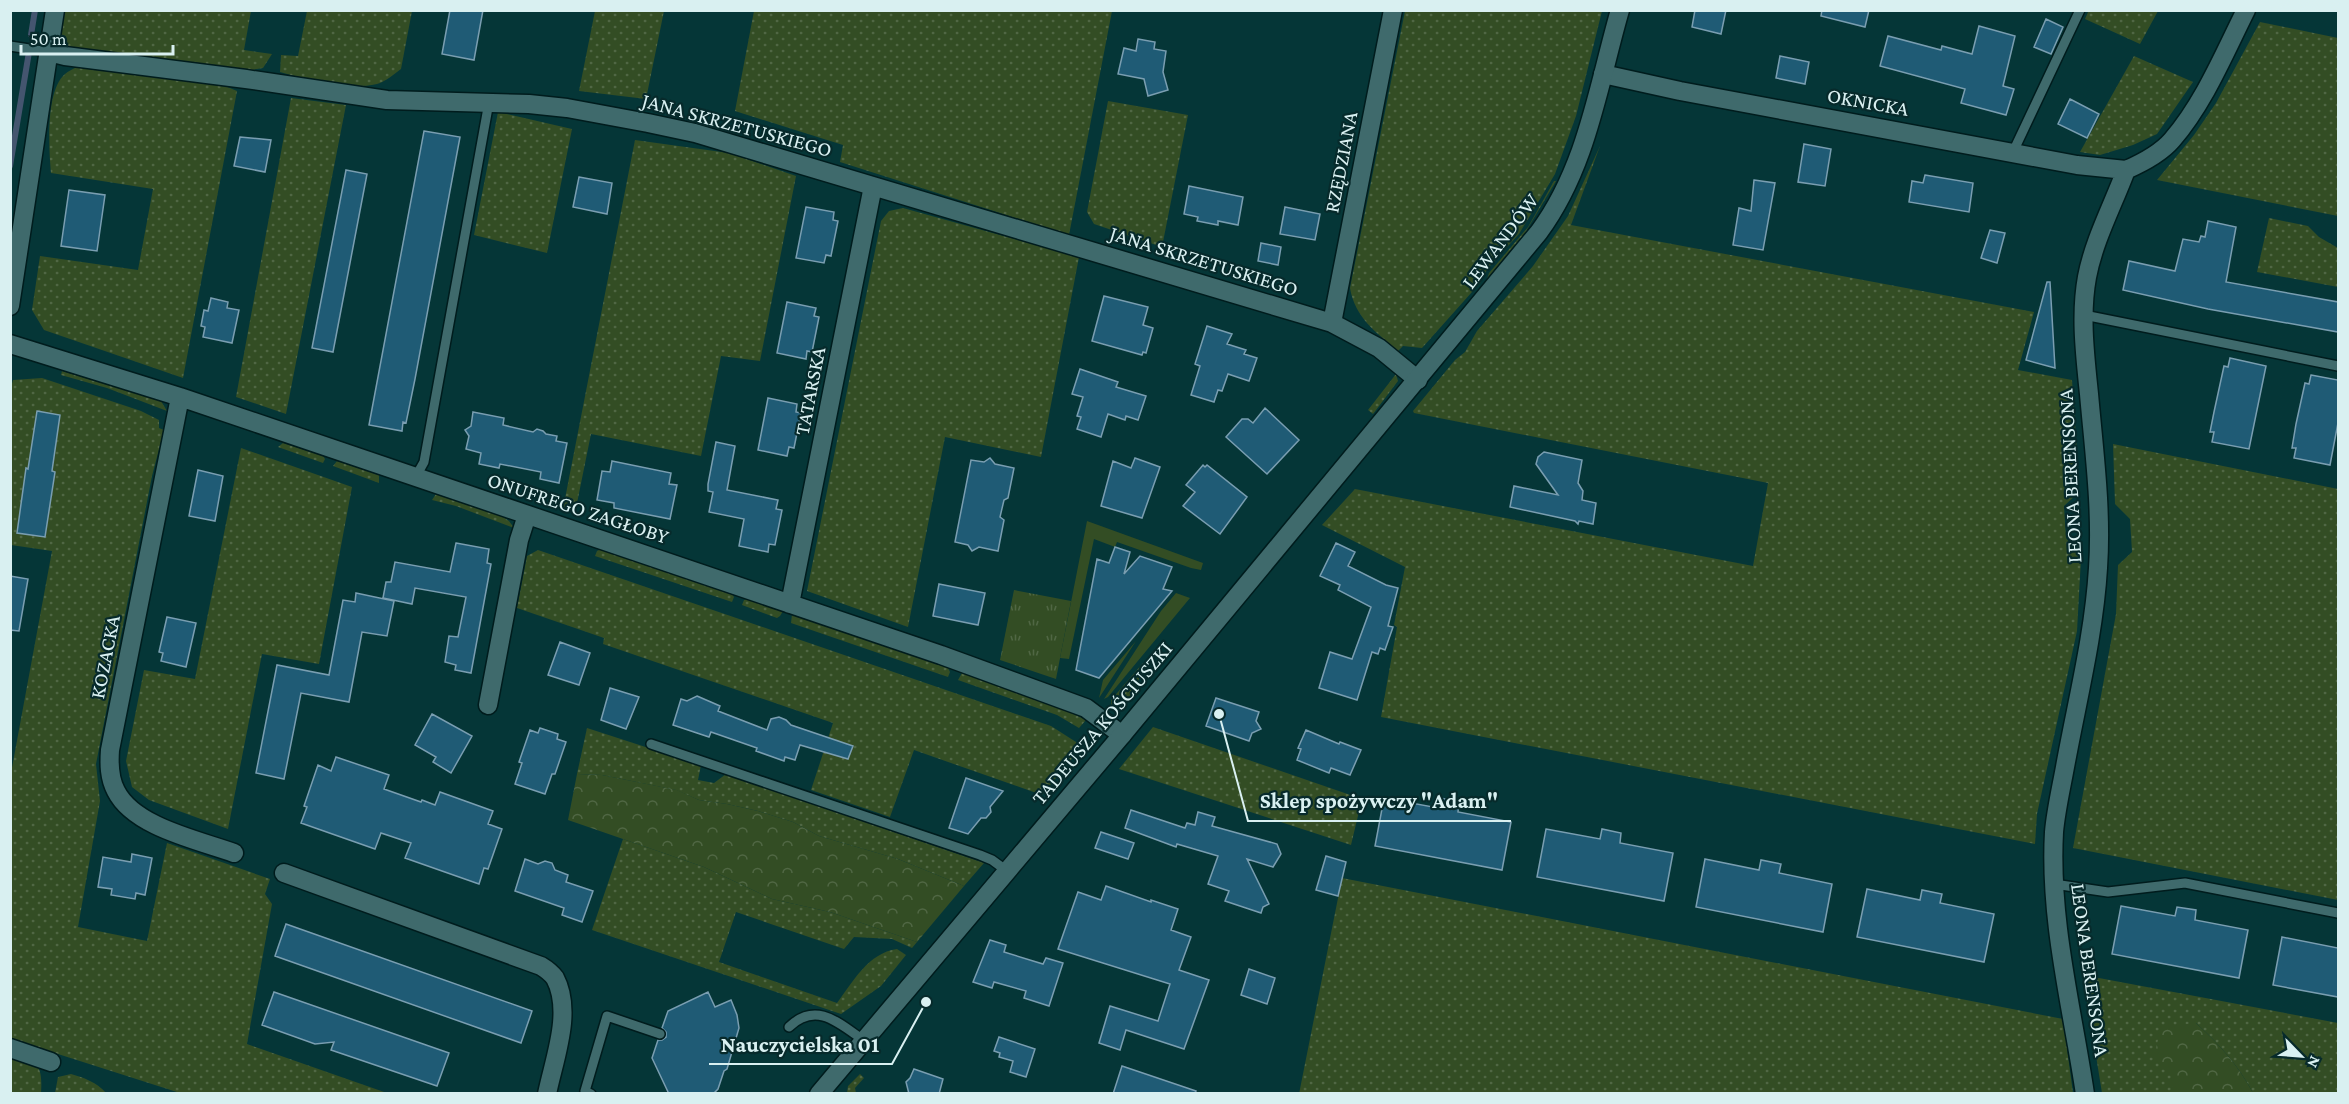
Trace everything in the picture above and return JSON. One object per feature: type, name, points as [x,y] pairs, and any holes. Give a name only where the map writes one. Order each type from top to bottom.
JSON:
[{"type":"street","points":[[10,306],[55,10]]},
{"type":"street","name":"RZĘDZIANA","points":[[1332,323],[1393,10]]},
{"type":"street","name":"LEWANDÓW","points":[[1418,380],[1535,237],[1553,211],[1581,152],[1620,10]]},
{"type":"street","points":[[2126,171],[2146,161],[2171,142],[2193,112],[2246,10]]},
{"type":"street","name":"JANA SKRZETUSKIEGO","points":[[49,52],[387,100],[489,102],[567,108],[676,129],[1332,323],[1379,348],[1418,380]]},
{"type":"street","name":"OKNICKA","points":[[1603,74],[1680,91],[2077,165],[2126,171]]},
{"type":"street","name":"LEONA BERENSONA","points":[[2085,1094],[2063,967],[2054,884],[2055,820],[2087,655],[2098,568],[2098,510],[2084,344],[2087,276],[2092,257],[2126,171]]},
{"type":"street","name":"TATARSKA","points":[[790,604],[873,186]]},
{"type":"street","name":"ONUFREGO ZAGŁOBY","points":[[10,344],[180,397],[940,655],[1072,702],[1098,716],[1122,735]]},
{"type":"street","name":"TADEUSZA KOŚCIUSZKI","points":[[820,1093],[1418,380]]},
{"type":"street","name":"KOZACKA","points":[[180,397],[110,750],[109,765],[116,792],[135,814],[156,825],[234,853]]},
{"type":"street","points":[[488,705],[519,540],[527,515]]},
{"type":"street","points":[[284,873],[541,966],[554,977],[562,1003],[561,1027],[547,1094]]},
{"type":"street","points":[[10,1048],[51,1062]]},
{"type":"lane","points":[[2013,152],[2080,10]]},
{"type":"lane","name":"JANA SKRZETUSKIEGO","points":[[10,46],[49,52]]},
{"type":"lane","points":[[415,478],[424,462],[489,102]]},
{"type":"lane","points":[[2084,315],[2338,366]]},
{"type":"lane","points":[[651,744],[980,855],[993,860],[1006,871]]},
{"type":"lane","points":[[2054,884],[2108,892],[2124,892],[2185,883],[2338,913]]},
{"type":"lane","points":[[789,1027],[804,1018],[820,1015],[835,1020],[863,1040]]},
{"type":"lane","points":[[591,1094],[585,1091],[607,1016],[660,1034]]},
{"type":"green space","points":[[2089,10],[2158,11],[2140,44],[2085,19]]},
{"type":"green space","points":[[65,11],[251,11],[244,50],[272,54],[263,68],[240,72],[75,51],[65,47],[60,38]]},
{"type":"green space","points":[[307,11],[412,11],[401,69],[380,83],[365,86],[328,84],[280,72],[281,55],[298,56]]},
{"type":"green space","points":[[595,11],[664,11],[646,99],[579,91]]},
{"type":"green space","points":[[754,11],[1112,11],[1069,235],[840,162],[843,145],[735,111]]},
{"type":"green space","points":[[1405,11],[1602,11],[1576,116],[1555,174],[1519,234],[1488,268],[1480,283],[1422,348],[1403,346],[1398,351],[1368,324],[1357,308],[1350,288]]},
{"type":"green space","points":[[2260,22],[2338,38],[2338,216],[2157,180],[2194,135],[2216,103]]},
{"type":"green space","points":[[2134,56],[2193,82],[2157,134],[2133,145],[2100,155],[2080,152]]},
{"type":"green space","points":[[77,67],[173,77],[225,86],[237,91],[183,378],[44,330],[32,310],[40,256],[138,270],[153,189],[51,173],[50,121],[54,93],[65,74]]},
{"type":"green space","points":[[291,98],[346,105],[286,414],[236,397]]},
{"type":"green space","points":[[1108,101],[1188,115],[1162,247],[1094,224],[1087,212]]},
{"type":"green space","points":[[498,112],[572,129],[547,253],[474,235]]},
{"type":"green space","points":[[635,140],[729,153],[796,176],[760,361],[721,356],[701,456],[591,434],[575,513],[563,509]]},
{"type":"green space","points":[[1600,146],[1571,225],[2034,312],[2018,370],[2072,380],[2079,480],[2078,493],[2064,506],[2066,538],[2081,558],[2077,631],[2037,814],[2035,844],[1381,717],[1405,567],[1322,525],[1355,489],[1753,566],[1768,483],[1413,411],[1455,360],[1465,352],[1477,331],[1533,266],[1568,216]]},
{"type":"green space","points":[[1556,181],[1525,233],[1487,279],[1489,273],[1528,227]]},
{"type":"green space","points":[[903,208],[1079,257],[1041,457],[945,437],[908,627],[807,591],[881,221],[889,211]]},
{"type":"green space","points":[[2269,218],[2308,226],[2319,237],[2338,248],[2338,287],[2257,272]]},
{"type":"green space","points":[[62,371],[161,401],[167,411],[107,388],[61,375]]},
{"type":"green space","points":[[1396,374],[1398,381],[1373,414],[1368,410]]},
{"type":"green space","points":[[42,378],[141,411],[159,420],[159,428],[164,430],[152,476],[96,764],[100,801],[78,927],[147,941],[167,843],[270,879],[265,894],[272,904],[247,1044],[387,1093],[180,1093],[11,1039],[11,773],[52,551],[11,545],[10,391],[13,380]]},
{"type":"green space","points":[[283,443],[323,456],[325,459],[323,463],[278,447]]},
{"type":"green space","points":[[2113,444],[2338,489],[2338,900],[2073,848],[2116,614],[2118,565],[2132,552],[2130,519],[2115,504]]},
{"type":"green space","points":[[241,448],[352,487],[319,664],[262,654],[228,829],[149,800],[132,787],[126,761],[144,670],[195,679]]},
{"type":"green space","points":[[337,461],[379,475],[379,483],[333,466]]},
{"type":"green space","points":[[436,494],[503,517],[514,528],[456,506],[432,500]]},
{"type":"green space","points":[[1087,521],[1203,563],[1201,570],[1191,568],[1117,542],[1115,547],[1094,539],[1069,659],[1060,658]]},
{"type":"green space","points":[[601,549],[732,594],[734,597],[732,602],[595,556]]},
{"type":"green space","points":[[538,550],[1051,726],[1076,742],[1079,750],[1042,795],[914,750],[890,817],[811,790],[833,723],[603,644],[604,638],[517,608],[527,556]]},
{"type":"green space","points":[[1014,590],[1071,601],[1056,679],[1000,660]]},
{"type":"green space","points":[[1176,593],[1190,598],[1104,699],[1161,611]]},
{"type":"green space","points":[[747,599],[783,611],[777,618],[742,605]]},
{"type":"green space","points":[[792,614],[948,668],[950,672],[948,677],[791,623]]},
{"type":"green space","points":[[1136,641],[1099,698],[1103,680]]},
{"type":"green space","points":[[1145,663],[1130,698],[1119,707],[1111,707],[1111,700]]},
{"type":"green space","points":[[962,673],[1061,708],[1086,720],[1079,728],[1057,715],[958,680]]},
{"type":"green space","points":[[1153,727],[1362,799],[1351,845],[1119,769]]},
{"type":"green space","points":[[587,728],[701,765],[698,780],[714,783],[726,774],[984,863],[964,886],[898,859],[819,836],[793,822],[758,811],[699,800],[676,790],[602,775],[577,774]]},
{"type":"green space","points":[[577,774],[602,775],[677,790],[699,800],[758,811],[793,822],[819,836],[898,859],[964,886],[917,942],[830,912],[772,899],[704,867],[568,820]]},
{"type":"green space","points":[[623,839],[704,867],[772,899],[830,912],[917,942],[912,948],[892,939],[854,937],[844,949],[736,912],[719,962],[837,1003],[869,962],[897,949],[906,955],[881,986],[841,1014],[592,930]]},
{"type":"green space","points":[[1342,878],[2063,1019],[2073,1093],[1299,1094]]},
{"type":"green space","points":[[2083,975],[2338,1023],[2338,1093],[2253,1093],[2228,1056],[2196,1023],[2172,1070],[2183,1093],[2102,1093]]},
{"type":"green space","points":[[2196,1023],[2228,1056],[2253,1093],[2183,1093],[2172,1086],[2172,1070],[2154,1057],[2161,1027]]},
{"type":"green space","points":[[11,1054],[27,1059],[36,1065],[41,1075],[41,1093],[11,1094]]},
{"type":"green space","points":[[71,1074],[94,1083],[106,1093],[55,1093],[58,1077]]},
{"type":"green space","points":[[860,1074],[864,1078],[855,1088],[856,1093],[847,1093],[848,1086]]},
{"type":"building","points":[[450,10],[483,10],[474,60],[442,54]]},
{"type":"building","points":[[1695,10],[1726,10],[1721,34],[1692,27]]},
{"type":"building","points":[[1822,10],[1869,10],[1865,27],[1821,16]]},
{"type":"building","points":[[2046,19],[2063,27],[2051,54],[2034,47]]},
{"type":"building","points":[[1979,26],[2015,36],[2003,86],[2014,89],[2006,115],[1961,103],[1965,89],[1880,66],[1888,36],[1941,50],[1942,46],[1972,54]]},
{"type":"building","points":[[1138,39],[1155,42],[1154,49],[1166,51],[1163,72],[1168,90],[1148,96],[1144,79],[1118,74],[1124,48],[1136,51]]},
{"type":"building","points":[[1780,56],[1809,62],[1805,84],[1776,78]]},
{"type":"building","points":[[2070,99],[2099,114],[2087,138],[2058,124]]},
{"type":"building","points":[[424,131],[460,137],[415,379],[406,423],[403,422],[402,431],[369,425]]},
{"type":"building","points":[[240,137],[271,140],[265,172],[234,166]]},
{"type":"building","points":[[1804,144],[1831,149],[1825,186],[1798,182]]},
{"type":"building","points":[[346,170],[367,174],[333,352],[312,348]]},
{"type":"building","points":[[1925,175],[1973,183],[1969,212],[1909,202],[1912,181],[1923,183]]},
{"type":"building","points":[[579,177],[612,183],[607,214],[573,207]]},
{"type":"building","points":[[1754,180],[1775,183],[1763,250],[1733,245],[1739,208],[1751,211]]},
{"type":"building","points":[[1189,186],[1243,197],[1238,225],[1218,221],[1218,225],[1197,221],[1198,217],[1184,214]]},
{"type":"building","points":[[69,190],[105,195],[97,251],[61,246]]},
{"type":"building","points":[[806,207],[834,212],[833,220],[838,221],[831,256],[826,255],[824,263],[796,258]]},
{"type":"building","points":[[1285,207],[1320,214],[1315,240],[1280,234]]},
{"type":"building","points":[[2208,221],[2236,227],[2226,282],[2338,302],[2338,332],[2208,309],[2123,290],[2129,261],[2175,271],[2183,239],[2199,242],[2201,236],[2205,237]]},
{"type":"building","points":[[1990,230],[2005,233],[1997,263],[1981,258]]},
{"type":"building","points":[[1261,243],[1281,247],[1278,265],[1258,261]]},
{"type":"building","points":[[2047,282],[2050,282],[2055,368],[2026,360]]},
{"type":"building","points":[[1104,296],[1148,307],[1143,325],[1153,328],[1146,353],[1143,352],[1142,355],[1092,341]]},
{"type":"building","points":[[211,298],[228,302],[227,308],[239,310],[232,343],[203,337],[205,327],[201,326],[204,310],[208,311]]},
{"type":"building","points":[[787,302],[816,308],[814,316],[819,317],[812,352],[807,351],[806,359],[777,353]]},
{"type":"building","points":[[1207,326],[1232,334],[1227,344],[1246,350],[1244,354],[1257,358],[1249,381],[1228,374],[1222,391],[1218,390],[1214,402],[1191,395],[1200,366],[1195,364]]},
{"type":"building","points":[[2230,358],[2266,366],[2249,449],[2212,442],[2214,432],[2210,432],[2214,412],[2224,366],[2228,367]]},
{"type":"building","points":[[1080,369],[1118,382],[1116,387],[1146,396],[1138,420],[1126,416],[1125,420],[1108,414],[1101,437],[1077,429],[1081,417],[1077,416],[1083,397],[1072,394]]},
{"type":"building","points":[[2311,375],[2338,380],[2338,423],[2330,465],[2294,458],[2296,448],[2292,448],[2296,424],[2305,383],[2309,384]]},
{"type":"building","points":[[768,398],[797,404],[796,412],[801,413],[794,448],[789,447],[787,456],[758,450]]},
{"type":"building","points":[[1265,408],[1299,440],[1267,474],[1226,437],[1242,419],[1248,419],[1253,423]]},
{"type":"building","points":[[37,411],[60,415],[52,471],[55,472],[45,537],[17,533]]},
{"type":"building","points":[[473,412],[504,418],[503,425],[533,432],[537,429],[557,436],[556,441],[567,443],[559,483],[540,479],[541,472],[500,464],[499,468],[479,464],[481,453],[466,449],[469,436],[465,430],[471,426]]},
{"type":"building","points":[[716,442],[735,446],[727,490],[778,500],[776,509],[782,510],[775,545],[769,544],[768,552],[739,546],[744,519],[709,512],[713,492],[708,491],[708,484]]},
{"type":"building","points":[[1544,452],[1582,460],[1578,483],[1583,491],[1582,500],[1596,503],[1593,524],[1579,521],[1578,524],[1575,521],[1510,507],[1514,486],[1558,495],[1536,464],[1538,457]]},
{"type":"building","points":[[990,458],[995,464],[1014,468],[1008,498],[1004,500],[1000,517],[1004,520],[998,551],[979,547],[972,551],[968,545],[955,542],[971,460],[984,462]]},
{"type":"building","points":[[1135,458],[1160,467],[1142,518],[1101,506],[1113,461],[1131,468]]},
{"type":"building","points":[[612,461],[671,473],[669,484],[677,485],[670,519],[614,508],[614,503],[597,500],[602,471],[610,472]]},
{"type":"building","points":[[1203,465],[1205,467],[1207,465],[1247,497],[1220,534],[1183,506],[1195,492],[1186,485]]},
{"type":"building","points":[[198,470],[223,476],[215,521],[189,516]]},
{"type":"building","points":[[456,543],[489,549],[487,563],[491,564],[471,673],[455,670],[456,665],[445,662],[449,636],[458,637],[466,597],[415,588],[412,604],[383,598],[386,582],[391,582],[395,562],[450,572]]},
{"type":"building","points":[[1336,543],[1355,552],[1348,566],[1386,585],[1398,588],[1388,626],[1393,627],[1385,650],[1380,648],[1378,654],[1372,652],[1357,700],[1319,688],[1330,652],[1352,659],[1371,607],[1338,590],[1340,585],[1320,576]]},
{"type":"building","points":[[1115,547],[1130,552],[1124,574],[1140,556],[1172,567],[1163,589],[1172,591],[1099,678],[1076,670],[1097,559],[1109,563]]},
{"type":"building","points":[[10,576],[28,579],[19,631],[10,630]]},
{"type":"building","points":[[939,584],[985,593],[978,625],[933,616]]},
{"type":"building","points":[[356,593],[394,601],[387,636],[362,632],[349,702],[301,693],[284,779],[256,773],[277,665],[329,675],[343,600],[355,602]]},
{"type":"building","points":[[167,617],[196,623],[186,667],[161,661],[163,653],[159,652]]},
{"type":"building","points":[[560,642],[590,653],[579,685],[548,675]]},
{"type":"building","points":[[610,688],[639,697],[626,729],[601,720]]},
{"type":"building","points":[[697,696],[720,706],[718,711],[767,730],[771,719],[779,717],[791,725],[853,746],[848,759],[800,745],[795,760],[785,757],[784,761],[756,751],[757,748],[711,732],[709,737],[673,725],[681,699],[687,701]]},
{"type":"building","points":[[1216,698],[1259,712],[1256,721],[1261,729],[1252,733],[1249,741],[1206,726]]},
{"type":"building","points":[[432,714],[472,736],[451,773],[433,762],[436,757],[415,745]]},
{"type":"building","points":[[540,728],[558,734],[557,739],[566,742],[545,794],[515,784],[522,763],[519,762],[530,730],[538,733]]},
{"type":"building","points":[[1306,730],[1339,744],[1340,742],[1361,750],[1350,775],[1331,768],[1329,773],[1297,760],[1301,749],[1298,748]]},
{"type":"building","points":[[336,757],[389,775],[384,789],[421,802],[422,800],[435,805],[440,792],[493,811],[488,824],[502,829],[488,869],[484,868],[479,884],[405,858],[411,843],[381,833],[375,849],[301,823],[307,807],[304,806],[318,765],[331,771]]},
{"type":"building","points":[[966,778],[1003,791],[990,807],[991,812],[986,818],[981,818],[968,834],[949,828]]},
{"type":"building","points":[[1384,798],[1438,808],[1440,798],[1459,802],[1458,812],[1511,822],[1502,870],[1375,846]]},
{"type":"building","points":[[1131,810],[1185,828],[1187,823],[1195,825],[1198,812],[1215,817],[1212,826],[1277,844],[1281,854],[1273,867],[1247,859],[1269,904],[1263,907],[1261,913],[1225,901],[1229,891],[1208,884],[1218,856],[1177,844],[1176,847],[1125,828]]},
{"type":"building","points":[[1546,829],[1600,839],[1602,829],[1621,833],[1620,843],[1673,853],[1664,901],[1537,877]]},
{"type":"building","points":[[1101,832],[1134,843],[1128,859],[1095,848]]},
{"type":"building","points":[[132,854],[152,858],[145,895],[136,893],[135,899],[111,895],[112,889],[98,887],[103,857],[131,862]]},
{"type":"building","points":[[1326,856],[1346,862],[1338,896],[1316,890]]},
{"type":"building","points":[[525,859],[538,864],[545,861],[552,863],[555,870],[568,875],[566,882],[593,891],[582,922],[562,915],[564,908],[515,891]]},
{"type":"building","points":[[1705,859],[1759,870],[1761,860],[1781,864],[1779,873],[1832,884],[1823,932],[1696,907]]},
{"type":"building","points":[[1106,886],[1178,909],[1171,930],[1191,937],[1179,970],[1209,980],[1184,1049],[1126,1030],[1120,1050],[1099,1043],[1110,1006],[1158,1021],[1170,984],[1058,949],[1078,892],[1101,900]]},
{"type":"building","points":[[1867,889],[1920,900],[1922,890],[1942,894],[1940,903],[1994,914],[1984,962],[1857,937]]},
{"type":"building","points":[[2121,906],[2175,916],[2177,907],[2196,910],[2195,920],[2248,930],[2239,978],[2112,954]]},
{"type":"building","points":[[286,924],[532,1011],[521,1043],[275,956]]},
{"type":"building","points":[[2282,937],[2338,948],[2338,997],[2273,985]]},
{"type":"building","points":[[990,940],[1006,945],[1004,952],[1043,964],[1046,958],[1063,963],[1049,1006],[1024,998],[1026,991],[994,982],[992,988],[973,982]]},
{"type":"building","points":[[1249,969],[1275,978],[1267,1004],[1241,995]]},
{"type":"building","points":[[274,992],[449,1053],[437,1086],[331,1050],[334,1042],[315,1044],[262,1025]]},
{"type":"building","points":[[708,992],[715,1007],[731,1000],[737,1015],[739,1028],[727,1069],[724,1071],[718,1089],[713,1094],[669,1094],[652,1058],[658,1040],[666,1037],[666,1032],[662,1028],[668,1011]]},
{"type":"building","points":[[999,1037],[1035,1049],[1026,1077],[1010,1072],[1013,1061],[999,1057],[1000,1053],[994,1051]]},
{"type":"building","points":[[1122,1066],[1196,1091],[1195,1094],[1113,1094]]},
{"type":"building","points":[[914,1069],[943,1079],[939,1094],[909,1094],[906,1082]]},
{"type":"waterway","points":[[31,35],[35,10]]},
{"type":"waterway","points":[[10,166],[29,52]]},
{"type":"place","name":"Sklep spożywczy \"Adam\"","points":[[1219,714]]},
{"type":"place","name":"Nauczycielska 01","points":[[926,1002]]}]
